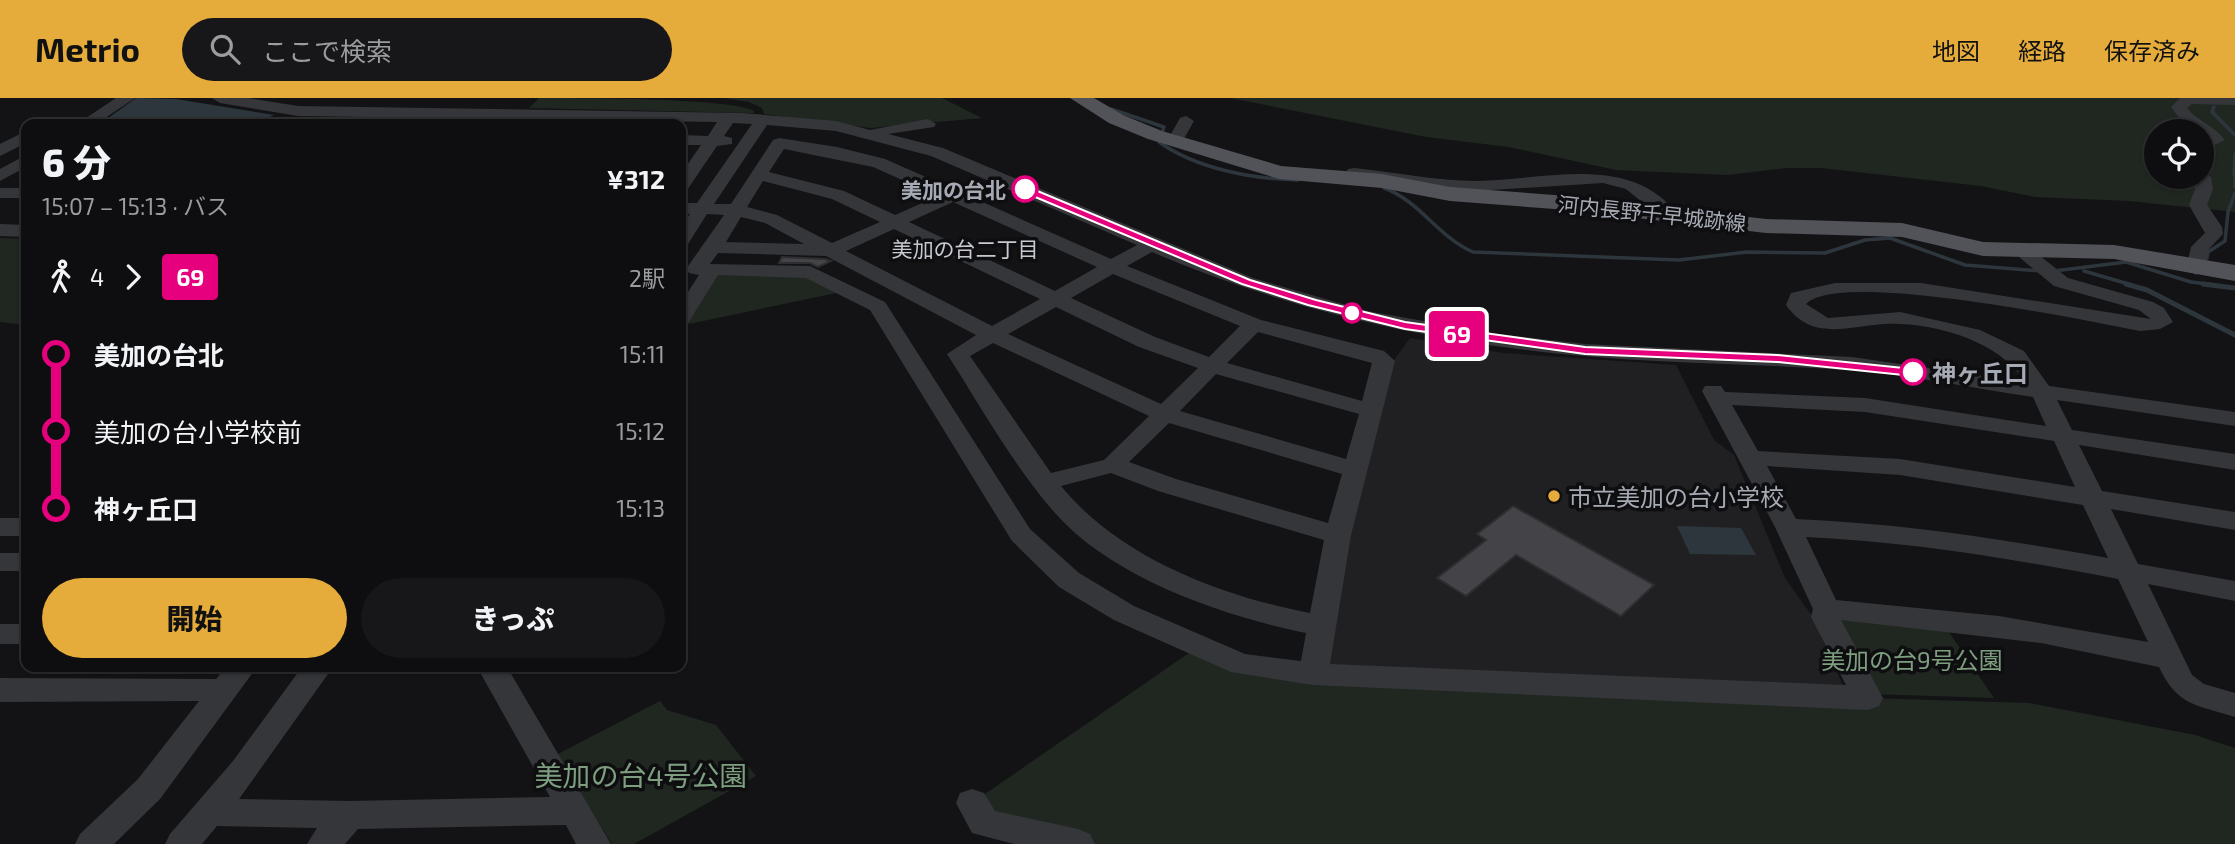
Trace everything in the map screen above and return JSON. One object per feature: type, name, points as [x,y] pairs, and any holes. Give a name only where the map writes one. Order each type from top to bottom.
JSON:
[{"type":"main road","name":"河内長野千早城跡線","points":[[1080,98],[1116,119],[1171,134],[1279,172],[1382,181],[1450,194],[1800,229],[1902,230],[1983,249],[2025,254],[2115,252],[2233,274]]},
{"type":"street","points":[[93,119],[127,98]]},
{"type":"street","points":[[220,98],[298,111],[499,119],[728,118],[801,122],[874,133],[937,152],[1246,282],[1312,303],[1405,325],[1585,351],[1852,364],[2235,419]]},
{"type":"street","points":[[499,119],[523,98]]},
{"type":"street","points":[[2188,119],[2182,115],[2179,107],[2188,99],[2235,100]]},
{"type":"street","points":[[286,119],[298,111]]},
{"type":"street","points":[[686,175],[728,118]]},
{"type":"street","points":[[691,209],[750,141],[760,123]]},
{"type":"street","points":[[874,133],[892,127],[928,124]]},
{"type":"street","points":[[0,129],[21,129]]},
{"type":"street","points":[[0,151],[21,139]]},
{"type":"street","points":[[686,140],[750,141]]},
{"type":"street","points":[[686,302],[696,269],[737,210],[776,143],[837,152],[879,163],[1113,267],[1254,324],[1376,356],[1384,361],[1338,535],[1312,674]]},
{"type":"street","points":[[1279,172],[1246,159],[1295,168],[1387,175],[1469,186],[1603,178],[1632,186],[1670,216]]},
{"type":"street","points":[[758,175],[823,189],[1147,342],[1211,366],[1371,410]]},
{"type":"street","points":[[2196,269],[2200,247],[2214,233],[2213,227],[2198,205],[2204,189]]},
{"type":"street","points":[[0,193],[21,193]]},
{"type":"street","points":[[713,247],[832,250],[952,196]]},
{"type":"street","points":[[691,209],[737,210],[771,219],[991,334],[1164,414],[1355,470]]},
{"type":"street","points":[[0,230],[21,231]]},
{"type":"street","points":[[1152,244],[958,355],[1065,508],[1087,529],[1146,567],[1262,614],[1321,626]]},
{"type":"street","points":[[2025,254],[2056,279],[2146,306],[2157,312],[2163,322],[2140,325],[1960,294],[1903,289],[1831,289],[1798,297],[1796,305],[1804,314],[1839,326],[1885,318],[1905,319],[1990,341],[2014,355],[2027,367],[2041,390],[2181,682],[2194,693],[2235,705]]},
{"type":"street","points":[[819,276],[854,262]]},
{"type":"street","points":[[696,269],[810,272],[878,306],[1021,535],[1069,580],[1124,613],[1241,664],[1312,674],[1868,698],[1825,617],[1827,609],[1788,527],[1715,395],[1866,405],[2235,462]]},
{"type":"street","points":[[2056,279],[2081,283],[2100,279]]},
{"type":"street","points":[[1046,482],[1113,465],[1254,324]]},
{"type":"street","points":[[1751,458],[1900,467],[2235,521]]},
{"type":"street","points":[[1113,465],[1167,485],[1338,535]]},
{"type":"street","points":[[0,527],[21,527]]},
{"type":"street","points":[[1788,527],[1888,533],[1971,542],[2235,591]]},
{"type":"street","points":[[0,562],[21,562]]},
{"type":"street","points":[[1827,609],[1946,618],[2122,647],[2168,659]]},
{"type":"street","points":[[0,634],[21,634]]},
{"type":"street","points":[[92,844],[149,789],[238,672]]},
{"type":"street","points":[[182,844],[210,812],[314,672]]},
{"type":"street","points":[[495,672],[594,844]]},
{"type":"street","points":[[0,690],[210,689]]},
{"type":"street","points":[[972,803],[984,823],[1078,844]]},
{"type":"street","points":[[210,812],[350,815],[574,811]]},
{"type":"street","points":[[324,844],[350,815]]},
{"type":"shaded area","points":[[136,98],[176,99],[274,115],[266,119],[107,119]]},
{"type":"shaded area","name":"市立美加の台小学校","points":[[1410,338],[1503,353],[1676,365],[1714,440],[1734,455],[1785,578],[1812,616],[1844,688],[1323,668],[1349,536],[1391,364]]},
{"type":"shaded area","points":[[1677,526],[1741,528],[1756,555],[1690,554]]},
{"type":"green space","points":[[539,98],[717,103],[740,107],[754,113],[529,108]]},
{"type":"green space","points":[[724,98],[942,98],[982,118],[871,128],[764,114],[762,108],[749,102]]},
{"type":"green space","points":[[1230,98],[2235,98],[2235,212],[2129,201],[2035,197],[1981,186],[1821,168],[1787,168],[1727,175],[1616,170],[1509,147],[1426,137]]},
{"type":"green space","points":[[0,238],[21,239],[21,324],[0,322]]},
{"type":"green space","points":[[714,273],[808,273],[841,292],[686,325]]},
{"type":"green space","name":"美加の台9号公園","points":[[1832,619],[1944,625],[1994,698],[1871,694]]},
{"type":"green space","points":[[1199,646],[1241,664],[1868,698],[2029,703],[2195,735],[2235,748],[2235,844],[1078,844],[972,803]]},
{"type":"green space","name":"美加の台4号公園","points":[[660,701],[667,710],[716,725],[756,776],[634,844],[612,844],[556,755]]},
{"type":"building","points":[[782,257],[831,261],[818,267],[810,263],[779,263]]},
{"type":"building","points":[[1513,506],[1654,585],[1621,616],[1516,555],[1466,596],[1437,578],[1486,540],[1477,534]]},
{"type":"waterway","points":[[2214,107],[2212,112],[2235,135]]},
{"type":"waterway","points":[[1111,109],[1164,127],[1159,142],[1208,166],[1244,175],[1298,180]]},
{"type":"waterway","points":[[2234,175],[2235,154]]},
{"type":"waterway","points":[[2235,175],[2235,187]]},
{"type":"waterway","points":[[1384,188],[1408,201],[1449,238],[1473,252],[1679,260],[1747,252],[1825,253],[1865,240],[1890,238],[1965,265],[2041,271]]},
{"type":"waterway","points":[[2207,258],[2208,252],[2225,241],[2228,212],[2235,193]]},
{"type":"waterway","points":[[2054,271],[2126,262],[2191,282],[2216,285]]},
{"type":"waterway","points":[[2084,271],[2132,285]]},
{"type":"waterway","points":[[2126,284],[2147,290],[2235,335]]},
{"type":"waterway","points":[[2203,284],[2235,288]]},
{"type":"bus line","name":"69","points":[[1025,189],[1174,254],[1246,282],[1364,317],[1497,340],[1585,351],[1777,358],[1913,372]]},
{"type":"place","name":"美加の台北","points":[[1025,189]]},
{"type":"place","name":"神ヶ丘口","points":[[1913,372]]},
{"type":"place","name":"市立美加の台小学校","points":[[1554,496]]},
{"type":"district","name":"美加の台二丁目","points":[[965,248]]}]
